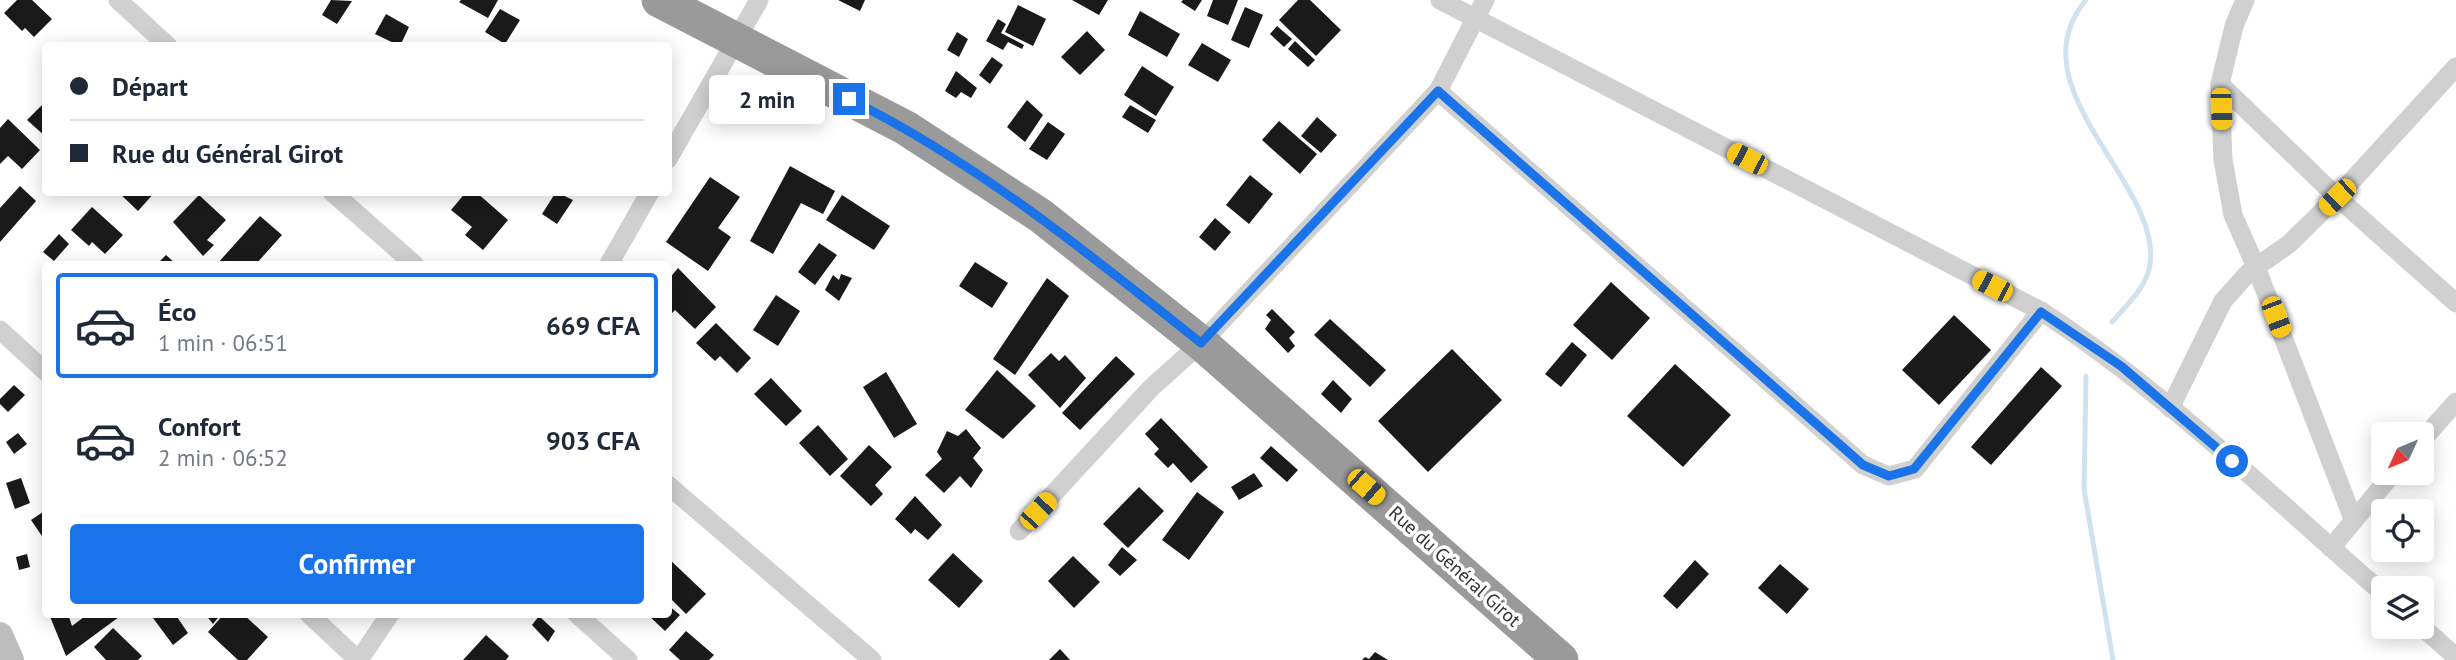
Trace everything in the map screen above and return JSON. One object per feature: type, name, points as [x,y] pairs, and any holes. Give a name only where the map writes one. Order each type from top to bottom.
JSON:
[{"type":"highway","name":"Rue du Général Girot","points":[[659,0],[906,128],[1041,216],[1201,343],[1561,660]]},
{"type":"street","points":[[118,0],[164,42]]},
{"type":"street","points":[[672,152],[759,0]]},
{"type":"street","points":[[1440,0],[2041,312],[2121,366],[2371,583]]},
{"type":"street","points":[[1019,531],[1152,388],[1201,343],[1438,91],[1485,0]]},
{"type":"street","points":[[2245,0],[2234,26],[2220,84],[2223,160],[2233,215],[2256,267],[2353,519]]},
{"type":"street","points":[[2170,408],[2223,301],[2256,267],[2289,244],[2337,197],[2456,67]]},
{"type":"street","points":[[2220,84],[2337,197],[2456,303]]},
{"type":"street","points":[[1438,91],[1863,465],[1889,476],[1914,469],[2041,312]]},
{"type":"street","points":[[337,196],[411,261]]},
{"type":"street","points":[[611,261],[648,196]]},
{"type":"street","points":[[0,330],[42,368]]},
{"type":"street","points":[[2434,427],[2456,402]]},
{"type":"street","points":[[2331,548],[2383,485]]},
{"type":"street","points":[[672,488],[873,660]]},
{"type":"street","points":[[313,618],[359,660],[387,618]]},
{"type":"street","points":[[581,618],[628,660]]},
{"type":"street","points":[[0,635],[11,660]]},
{"type":"street","points":[[2434,638],[2456,657]]},
{"type":"building","points":[[17,0],[32,0],[52,19],[34,37],[25,28],[22,31],[4,13]]},
{"type":"building","points":[[331,0],[352,1],[337,24],[322,15]]},
{"type":"building","points":[[498,0],[488,18],[459,2]]},
{"type":"building","points":[[838,0],[865,0],[860,11]]},
{"type":"building","points":[[1072,0],[1108,0],[1099,15]]},
{"type":"building","points":[[1202,0],[1195,11],[1181,2]]},
{"type":"building","points":[[1213,0],[1238,0],[1228,25],[1207,16]]},
{"type":"building","points":[[1298,0],[1310,0],[1341,30],[1316,56],[1279,20]]},
{"type":"building","points":[[1018,5],[1046,19],[1033,46],[1005,32]]},
{"type":"building","points":[[1245,7],[1263,15],[1249,48],[1231,40]]},
{"type":"building","points":[[500,9],[520,20],[506,42],[485,32]]},
{"type":"building","points":[[1140,11],[1180,34],[1167,57],[1128,35]]},
{"type":"building","points":[[386,14],[409,27],[402,42],[392,42],[375,34]]},
{"type":"building","points":[[998,19],[1006,24],[1001,33],[1024,45],[1022,49],[1008,42],[1003,50],[986,41]]},
{"type":"building","points":[[1277,26],[1292,39],[1284,47],[1270,34]]},
{"type":"building","points":[[1087,31],[1105,50],[1080,75],[1061,57]]},
{"type":"building","points":[[957,32],[968,39],[959,57],[947,50]]},
{"type":"building","points":[[1295,41],[1315,60],[1308,67],[1288,49]]},
{"type":"building","points":[[1202,43],[1231,60],[1218,82],[1188,65]]},
{"type":"building","points":[[992,57],[1003,65],[990,84],[979,75]]},
{"type":"building","points":[[1142,66],[1174,87],[1156,116],[1124,95]]},
{"type":"building","points":[[956,71],[977,88],[971,98],[961,92],[956,98],[945,91]]},
{"type":"building","points":[[1027,100],[1043,115],[1025,142],[1007,127]]},
{"type":"building","points":[[42,105],[42,133],[27,120]]},
{"type":"building","points":[[1130,105],[1156,120],[1148,133],[1122,117]]},
{"type":"building","points":[[1317,117],[1337,135],[1321,153],[1301,136]]},
{"type":"building","points":[[8,119],[40,150],[22,169],[8,156],[0,164],[0,128]]},
{"type":"building","points":[[1279,121],[1317,154],[1300,174],[1262,140]]},
{"type":"building","points":[[1048,122],[1065,134],[1047,160],[1029,149]]},
{"type":"building","points":[[790,166],[835,191],[823,214],[801,203],[773,254],[750,241]]},
{"type":"building","points":[[1250,175],[1273,194],[1249,224],[1226,205]]},
{"type":"building","points":[[710,177],[740,197],[718,228],[731,237],[708,271],[666,242]]},
{"type":"building","points":[[20,186],[36,201],[0,242],[0,208]]},
{"type":"building","points":[[842,195],[890,226],[874,250],[826,220]]},
{"type":"building","points":[[122,196],[151,196],[138,211]]},
{"type":"building","points":[[198,196],[226,220],[207,240],[214,245],[203,256],[173,222]]},
{"type":"building","points":[[463,196],[481,196],[508,220],[483,250],[465,235],[472,227],[451,210]]},
{"type":"building","points":[[553,196],[564,196],[573,200],[557,224],[542,214]]},
{"type":"building","points":[[92,207],[123,235],[105,254],[92,242],[89,246],[71,230]]},
{"type":"building","points":[[260,216],[282,235],[259,261],[220,261]]},
{"type":"building","points":[[1215,218],[1231,232],[1215,251],[1199,237]]},
{"type":"building","points":[[59,234],[69,244],[54,261],[43,252]]},
{"type":"building","points":[[819,243],[837,255],[815,285],[798,272]]},
{"type":"building","points":[[166,255],[173,261],[160,261]]},
{"type":"building","points":[[975,262],[1008,283],[992,308],[959,286]]},
{"type":"building","points":[[678,268],[716,307],[695,329],[675,310],[672,313],[672,275]]},
{"type":"building","points":[[841,274],[852,278],[839,301],[825,290],[833,275],[839,280]]},
{"type":"building","points":[[1047,278],[1069,296],[1015,375],[993,359]]},
{"type":"building","points":[[1611,282],[1650,318],[1612,360],[1573,325]]},
{"type":"building","points":[[776,295],[800,311],[778,346],[753,330]]},
{"type":"building","points":[[1272,309],[1295,332],[1289,338],[1295,346],[1288,353],[1265,329],[1271,320],[1266,315]]},
{"type":"building","points":[[1954,315],[1991,350],[1939,405],[1902,370]]},
{"type":"building","points":[[1330,319],[1386,370],[1370,387],[1314,335]]},
{"type":"building","points":[[716,323],[751,358],[737,373],[720,356],[715,361],[696,343]]},
{"type":"building","points":[[1572,342],[1587,355],[1561,387],[1545,374]]},
{"type":"building","points":[[1452,349],[1502,400],[1428,472],[1378,421]]},
{"type":"building","points":[[1051,353],[1059,361],[1065,355],[1086,378],[1060,408],[1028,375]]},
{"type":"building","points":[[1116,356],[1135,374],[1080,430],[1062,413]]},
{"type":"building","points":[[1675,364],[1731,415],[1683,467],[1627,416]]},
{"type":"building","points":[[2041,367],[2062,386],[1991,465],[1971,447]]},
{"type":"building","points":[[997,370],[1036,406],[1003,439],[965,410]]},
{"type":"building","points":[[886,372],[917,424],[894,438],[863,387]]},
{"type":"building","points":[[771,378],[802,411],[786,426],[754,394]]},
{"type":"building","points":[[1333,380],[1352,399],[1341,413],[1321,394]]},
{"type":"building","points":[[14,385],[25,395],[8,412],[0,404],[0,399]]},
{"type":"building","points":[[1161,418],[1208,467],[1191,483],[1173,463],[1168,468],[1154,454],[1159,449],[1145,434]]},
{"type":"building","points":[[818,425],[848,459],[830,476],[799,443]]},
{"type":"building","points":[[966,429],[981,448],[973,458],[983,470],[971,488],[960,476],[944,493],[925,475],[942,459],[937,452],[947,431],[958,436]]},
{"type":"building","points":[[18,433],[27,444],[14,454],[6,442]]},
{"type":"building","points":[[869,445],[892,467],[875,485],[883,494],[871,506],[840,476]]},
{"type":"building","points":[[1271,446],[1298,470],[1287,482],[1260,458]]},
{"type":"building","points":[[1254,473],[1263,486],[1239,500],[1231,487]]},
{"type":"building","points":[[21,478],[30,503],[15,509],[6,483]]},
{"type":"building","points":[[1139,487],[1164,511],[1128,548],[1103,524]]},
{"type":"building","points":[[1197,492],[1224,512],[1189,560],[1162,540]]},
{"type":"building","points":[[915,496],[942,525],[928,540],[915,529],[911,534],[895,519]]},
{"type":"building","points":[[42,513],[42,536],[31,520]]},
{"type":"building","points":[[1122,547],[1137,560],[1120,576],[1108,565]]},
{"type":"building","points":[[953,553],[983,581],[959,608],[928,580]]},
{"type":"building","points":[[27,554],[30,567],[19,570],[16,557]]},
{"type":"building","points":[[1073,556],[1100,582],[1074,608],[1048,581]]},
{"type":"building","points":[[1695,560],[1709,574],[1677,609],[1663,596]]},
{"type":"building","points":[[672,562],[706,594],[686,614],[672,600]]},
{"type":"building","points":[[1780,564],[1809,589],[1787,614],[1758,588]]},
{"type":"building","points":[[672,608],[680,615],[665,631],[651,618],[672,618]]},
{"type":"building","points":[[51,618],[69,618],[72,626],[83,618],[118,618],[66,656]]},
{"type":"building","points":[[153,618],[178,618],[188,633],[173,645]]},
{"type":"building","points":[[220,618],[247,618],[268,637],[247,660],[238,660],[208,632]]},
{"type":"building","points":[[537,618],[541,618],[555,631],[548,642],[532,625]]},
{"type":"building","points":[[113,628],[142,656],[138,660],[106,660],[94,647]]},
{"type":"building","points":[[686,631],[714,655],[709,660],[680,660],[669,650]]},
{"type":"building","points":[[486,635],[509,656],[506,660],[463,660]]},
{"type":"building","points":[[1060,649],[1070,660],[1049,660]]},
{"type":"building","points":[[1375,652],[1388,660],[1362,660],[1365,657],[1369,659]]},
{"type":"waterway","points":[[2086,0],[2068,34],[2067,68],[2078,103],[2137,205],[2149,238],[2147,277],[2134,298],[2112,322]]},
{"type":"waterway","points":[[2086,376],[2084,489],[2113,660]]},
{"type":"route","points":[[849,99],[906,128],[1041,216],[1201,343],[1438,91],[1863,465],[1889,476],[1914,469],[2041,312],[2121,366],[2232,461]]}]
